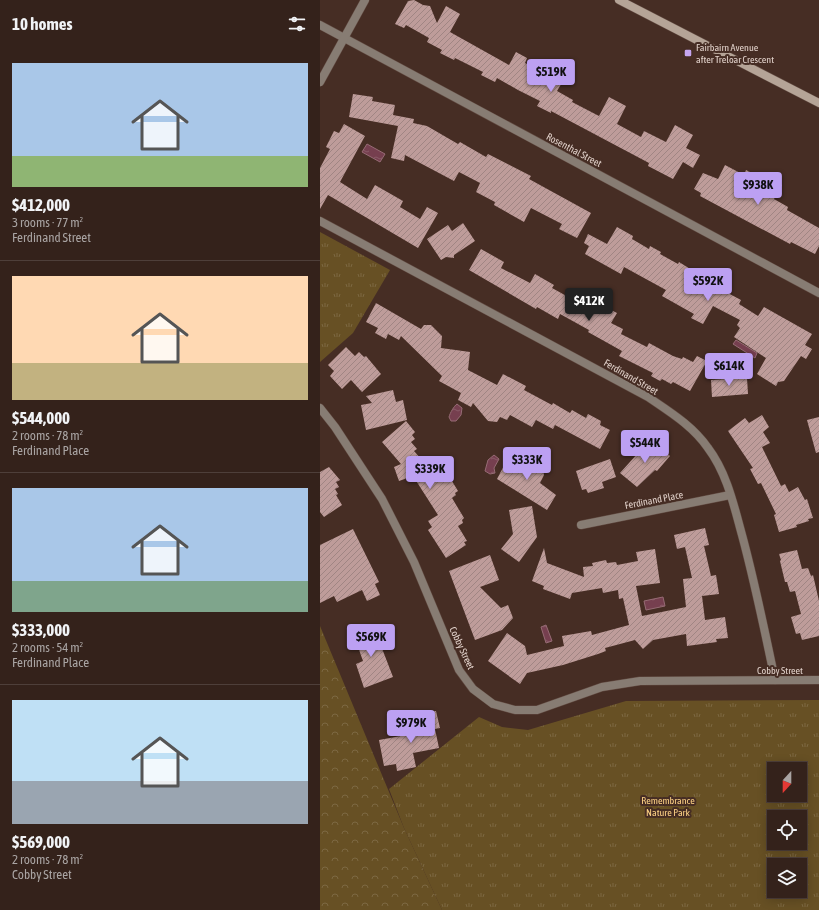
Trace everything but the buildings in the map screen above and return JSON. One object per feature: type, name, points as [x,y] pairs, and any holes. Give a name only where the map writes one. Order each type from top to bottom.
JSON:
[{"type":"main road","points":[[619,0],[819,103]]},
{"type":"street","points":[[320,82],[365,0]]},
{"type":"street","name":"Rosenthal Street","points":[[320,24],[819,293]]},
{"type":"street","name":"Ferdinand Street","points":[[320,221],[648,397],[684,422],[708,448],[723,474],[754,580],[775,680]]},
{"type":"street","name":"Cobby Street","points":[[320,408],[335,427],[382,499],[414,562],[459,670],[472,690],[493,704],[515,710],[537,710],[602,687],[640,681],[819,680]]},
{"type":"street","name":"Ferdinand Place","points":[[581,525],[730,495]]},
{"type":"green space","points":[[320,232],[390,270],[353,333],[320,362]]},
{"type":"green space","points":[[320,626],[404,828],[442,910],[320,910]]},
{"type":"green space","name":"Remembrance Nature Park","points":[[819,700],[819,910],[442,910],[404,828],[389,789],[479,717],[502,727],[528,730],[626,701]]},
{"type":"water","points":[[367,144],[385,154],[380,162],[362,152]]},
{"type":"water","points":[[736,340],[757,353],[755,358],[733,344]]},
{"type":"water","points":[[457,404],[462,408],[461,415],[456,421],[451,421],[449,417],[453,408]]},
{"type":"water","points":[[494,455],[499,459],[494,468],[495,473],[490,474],[485,471],[488,460]]},
{"type":"water","points":[[663,597],[665,606],[646,610],[644,601]]},
{"type":"water","points":[[546,625],[552,641],[546,643],[541,627]]},
{"type":"place","name":"Fairbairn Avenue after Treloar Crescent","points":[[688,53]]}]
